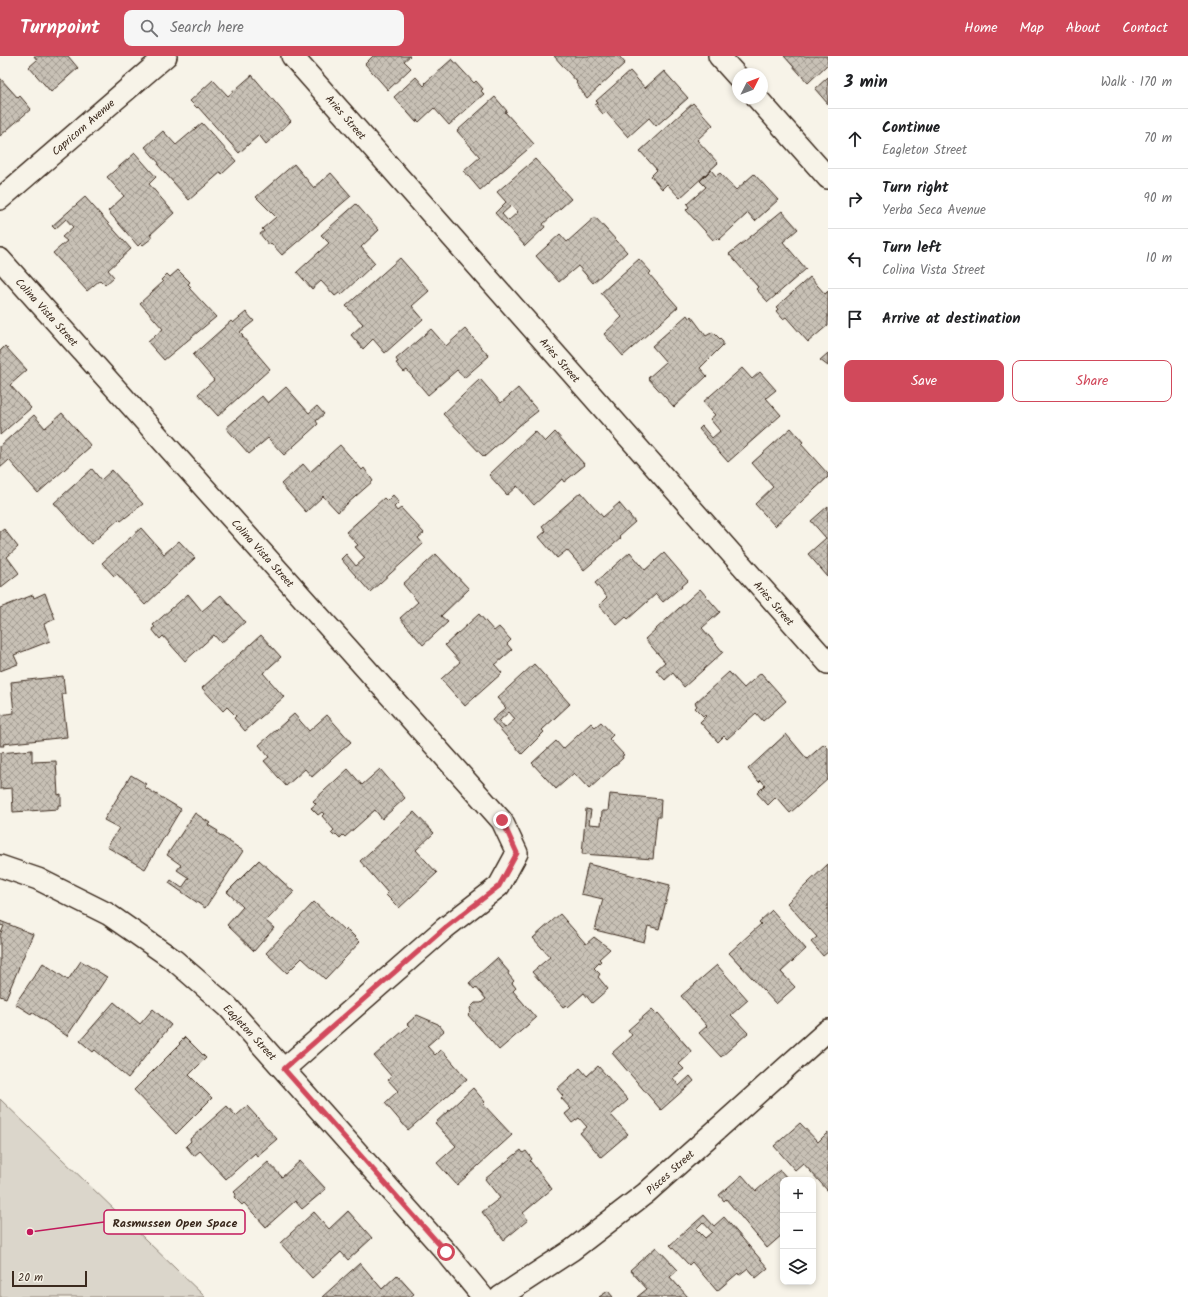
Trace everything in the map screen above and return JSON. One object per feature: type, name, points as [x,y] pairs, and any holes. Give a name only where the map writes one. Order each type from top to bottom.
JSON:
[{"type":"street","name":"Capricorn Avenue","points":[[0,199],[166,56]]},
{"type":"street","name":"Aries Street","points":[[292,56],[828,663]]},
{"type":"street","points":[[719,56],[732,70]]},
{"type":"street","points":[[762,104],[828,178]]},
{"type":"street","name":"Colina Vista Street","points":[[0,259],[502,820],[517,853],[499,886],[445,928],[284,1069]]},
{"type":"street","name":"Eagleton Street","points":[[0,866],[38,879],[108,914],[174,960],[228,1007],[446,1252],[483,1297]]},
{"type":"street","name":"Pisces Street","points":[[500,1297],[572,1250],[646,1193],[828,1030]]},
{"type":"shaded area","points":[[0,1099],[1,1100],[205,1297],[0,1297]]},
{"type":"building","points":[[34,56],[68,56],[78,68],[51,92],[29,67],[37,60]]},
{"type":"building","points":[[373,56],[410,56],[404,61],[411,68],[388,90],[365,64]]},
{"type":"building","points":[[554,56],[619,56],[625,63],[587,98],[576,83],[577,82]]},
{"type":"building","points":[[784,56],[827,56],[828,64],[808,83]]},
{"type":"building","points":[[452,59],[474,83],[476,81],[483,89],[481,91],[484,94],[449,125],[434,108],[419,122],[417,120],[416,122],[394,97],[416,77],[424,86],[426,84],[425,83]]},
{"type":"building","points":[[630,71],[645,88],[664,71],[688,98],[656,126],[649,118],[628,137],[606,112],[603,114],[595,105],[598,103],[596,101]]},
{"type":"building","points":[[252,75],[291,121],[266,144],[259,135],[239,153],[198,107],[197,108],[190,101],[213,80],[228,96]]},
{"type":"building","points":[[828,77],[828,104],[815,89]]},
{"type":"building","points":[[0,78],[18,98],[20,96],[31,109],[0,136]]},
{"type":"building","points":[[495,97],[507,111],[505,112],[534,144],[480,190],[464,171],[480,157],[457,131]]},
{"type":"building","points":[[693,103],[713,125],[697,140],[718,163],[680,198],[667,184],[662,189],[651,176],[657,170],[640,151]]},
{"type":"building","points":[[202,123],[236,161],[189,200],[158,165],[159,163],[145,147],[163,131],[176,145]]},
{"type":"building","points":[[135,153],[156,177],[149,184],[174,213],[150,235],[152,238],[143,245],[141,243],[138,246],[108,211],[124,196],[107,177]]},
{"type":"building","points":[[535,159],[571,199],[543,224],[545,227],[525,246],[495,213],[506,202],[497,192]],"holes":[[[512,205],[518,212],[508,221],[502,214]]]},
{"type":"building","points":[[294,164],[314,188],[331,173],[351,196],[282,255],[271,243],[269,245],[260,234],[264,231],[262,229],[276,217],[256,197]]},
{"type":"building","points":[[711,170],[716,176],[720,173],[736,190],[754,174],[778,200],[755,221],[748,213],[719,240],[717,238],[714,241],[686,210],[689,207],[687,204],[706,187],[700,181]]},
{"type":"building","points":[[85,197],[131,249],[108,270],[114,277],[105,285],[100,280],[87,291],[53,253],[67,241],[62,237],[73,227],[66,219],[55,229],[52,226]]},
{"type":"building","points":[[356,204],[379,230],[361,247],[375,263],[341,295],[339,293],[335,296],[321,281],[312,289],[297,272],[329,243],[321,235]]},
{"type":"building","points":[[782,211],[798,229],[783,242],[806,269],[768,302],[756,289],[758,287],[729,254]]},
{"type":"building","points":[[595,217],[627,252],[593,283],[578,266],[559,282],[536,256],[560,234],[567,242]]},
{"type":"building","points":[[400,258],[429,291],[412,306],[423,319],[385,353],[373,339],[363,349],[351,335],[363,324],[346,306]]},
{"type":"building","points":[[639,259],[651,272],[649,274],[678,307],[623,356],[604,334],[622,317],[601,293]]},
{"type":"building","points":[[178,270],[190,282],[188,284],[191,287],[189,288],[216,317],[164,360],[148,342],[163,329],[140,303],[163,282],[161,280],[167,274],[170,277]]},
{"type":"building","points":[[810,277],[825,294],[828,291],[828,325],[808,342],[786,317],[783,319],[776,311],[778,309],[776,307]]},
{"type":"building","points":[[246,312],[254,321],[240,332],[270,369],[218,416],[198,394],[214,380],[193,355],[231,321],[233,323]]},
{"type":"building","points":[[687,315],[689,318],[691,316],[706,336],[713,332],[723,342],[723,345],[700,368],[707,376],[674,407],[648,378],[666,362],[652,346]]},
{"type":"building","points":[[431,329],[446,346],[465,329],[489,356],[464,378],[457,370],[428,395],[407,370],[404,372],[396,363],[398,362],[396,359]]},
{"type":"building","points":[[5,346],[27,370],[10,385],[31,408],[0,435],[0,351]]},
{"type":"building","points":[[828,353],[828,366],[820,360]]},
{"type":"building","points":[[742,368],[752,379],[760,372],[776,390],[766,398],[781,415],[728,462],[699,429],[702,426],[712,438],[720,431],[710,419],[715,415],[703,402]]},
{"type":"building","points":[[480,379],[501,403],[518,388],[538,411],[484,457],[443,414]]},
{"type":"building","points":[[286,387],[309,413],[317,406],[324,414],[316,421],[318,424],[284,455],[268,438],[249,454],[226,428],[262,396],[268,403]]},
{"type":"building","points":[[62,413],[91,446],[38,493],[9,460],[0,468],[0,446],[34,415],[45,428]]},
{"type":"building","points":[[791,428],[803,442],[801,444],[828,474],[828,477],[775,526],[755,504],[773,487],[752,463]]},
{"type":"building","points":[[535,431],[545,442],[555,432],[585,465],[564,482],[562,479],[534,505],[517,486],[507,495],[489,475]]},
{"type":"building","points":[[340,445],[362,470],[364,468],[373,481],[338,512],[323,496],[306,512],[281,484],[303,464],[310,472]]},
{"type":"building","points":[[92,469],[101,480],[112,470],[143,504],[121,521],[119,519],[91,544],[54,503]]},
{"type":"building","points":[[581,492],[603,517],[619,503],[635,522],[619,536],[621,538],[584,570],[567,550],[557,558],[539,537],[546,531],[542,526]]},
{"type":"building","points":[[393,495],[399,502],[394,507],[397,511],[401,508],[424,533],[418,538],[423,544],[370,592],[341,559],[346,554],[356,566],[365,558],[355,547],[358,545],[346,532],[384,498],[387,501]]},
{"type":"building","points":[[828,506],[828,577],[808,554],[826,538],[811,521]]},
{"type":"building","points":[[141,528],[164,554],[179,541],[195,558],[145,605],[117,574],[114,576],[102,563]]},
{"type":"building","points":[[4,529],[18,547],[7,557],[19,573],[0,588],[0,532]]},
{"type":"building","points":[[630,552],[645,570],[664,553],[688,581],[663,602],[656,594],[628,619],[626,617],[617,625],[599,605],[607,597],[595,583]]},
{"type":"building","points":[[436,554],[469,589],[441,616],[448,622],[423,645],[400,618],[418,602],[403,584]]},
{"type":"building","points":[[700,589],[720,612],[702,628],[723,652],[684,687],[673,673],[665,680],[656,670],[665,662],[645,639]]},
{"type":"building","points":[[45,593],[55,619],[44,624],[50,641],[14,655],[18,664],[0,671],[0,608],[33,595],[34,598]]},
{"type":"building","points":[[188,594],[202,611],[221,595],[245,622],[221,643],[214,635],[185,661],[163,636],[160,639],[152,629],[155,627],[153,625]]},
{"type":"building","points":[[479,614],[494,631],[499,627],[511,640],[507,644],[512,650],[495,665],[502,673],[465,706],[441,679],[460,662],[445,645]]},
{"type":"building","points":[[261,635],[281,657],[263,673],[284,697],[245,731],[234,718],[236,716],[227,707],[223,711],[202,688]]},
{"type":"building","points":[[534,664],[570,704],[542,730],[544,732],[522,754],[492,720],[506,708],[497,698]],"holes":[[[509,712],[515,719],[505,728],[499,721]]]},
{"type":"building","points":[[729,672],[744,688],[761,673],[786,701],[763,721],[756,713],[727,739],[724,736],[718,742],[700,722],[706,716],[703,716],[695,708],[697,706],[695,703]]},
{"type":"building","points":[[63,676],[65,694],[62,694],[67,737],[3,744],[4,746],[0,746],[0,715],[14,713],[11,682]]},
{"type":"building","points":[[294,714],[309,731],[327,715],[351,742],[312,777],[305,769],[286,786],[264,761],[269,757],[259,745]]},
{"type":"building","points":[[601,722],[613,735],[609,739],[624,755],[622,756],[623,758],[589,789],[574,773],[556,789],[532,763],[556,741],[563,749],[591,723],[595,727]]},
{"type":"building","points":[[786,734],[807,759],[824,744],[828,748],[828,779],[790,813],[776,797],[768,805],[757,793],[765,785],[761,780],[759,782],[748,769]]},
{"type":"building","points":[[32,750],[32,762],[56,761],[58,795],[61,794],[61,805],[58,805],[58,809],[13,812],[12,788],[0,789],[0,753]]},
{"type":"building","points":[[348,769],[362,785],[380,769],[405,798],[382,819],[375,810],[345,837],[343,835],[340,838],[336,834],[334,836],[331,833],[334,830],[322,816],[324,814],[322,812],[318,815],[311,808],[316,804],[313,801]]},
{"type":"building","points":[[131,775],[146,784],[144,787],[181,809],[145,869],[107,847],[119,828],[104,820]]},
{"type":"building","points":[[610,794],[661,799],[660,817],[657,817],[653,859],[582,854],[586,809],[591,810],[589,824],[601,825],[602,811],[608,811]]},
{"type":"building","points":[[414,812],[434,833],[416,850],[437,873],[399,908],[386,895],[388,893],[360,861]]},
{"type":"building","points":[[195,813],[210,823],[208,825],[218,831],[217,833],[243,851],[205,908],[169,883],[171,880],[182,888],[189,878],[177,870],[181,865],[167,855]]},
{"type":"building","points":[[259,860],[294,892],[266,921],[274,928],[254,951],[227,925],[243,907],[227,892]]},
{"type":"building","points":[[588,864],[670,885],[659,929],[648,926],[644,942],[595,930],[603,899],[581,894]]},
{"type":"building","points":[[828,864],[828,952],[823,956],[811,942],[817,937],[787,903]]},
{"type":"building","points":[[314,902],[345,931],[347,929],[360,942],[325,979],[302,958],[287,973],[266,953]]},
{"type":"building","points":[[772,910],[806,949],[781,972],[795,987],[776,1004],[729,953],[761,924],[759,922]]},
{"type":"building","points":[[560,914],[586,944],[594,937],[610,949],[599,959],[601,961],[594,968],[600,974],[598,977],[608,989],[592,1003],[584,993],[568,1007],[566,1005],[563,1007],[532,972],[550,957],[533,938]]},
{"type":"building","points":[[0,921],[33,934],[6,998],[0,996],[0,935],[4,926],[0,925]]},
{"type":"building","points":[[497,958],[509,972],[508,974],[514,981],[512,983],[516,988],[513,991],[536,1018],[499,1050],[468,1015],[471,1012],[470,1008],[475,1003],[481,1003],[486,999],[476,987],[474,989],[469,983]]},
{"type":"building","points":[[81,961],[107,977],[67,1036],[32,1012],[31,1014],[15,1004],[43,963],[68,980]]},
{"type":"building","points":[[717,965],[748,1000],[731,1015],[748,1033],[721,1057],[699,1033],[707,1026],[681,996]]},
{"type":"building","points":[[114,1002],[140,1024],[153,1009],[171,1025],[128,1078],[95,1050],[93,1052],[80,1041]]},
{"type":"building","points":[[652,1009],[657,1014],[658,1013],[692,1052],[679,1064],[684,1069],[673,1078],[679,1086],[690,1076],[694,1081],[661,1110],[612,1053],[632,1035],[628,1030]]},
{"type":"building","points":[[417,1015],[438,1024],[444,1031],[427,1046],[435,1055],[441,1049],[467,1079],[408,1130],[385,1103],[398,1091],[388,1080],[392,1077],[374,1056],[409,1026],[407,1024]]},
{"type":"building","points":[[185,1037],[206,1058],[189,1075],[212,1098],[176,1134],[134,1090],[180,1044],[179,1043]]},
{"type":"building","points":[[598,1066],[628,1100],[611,1115],[628,1134],[601,1157],[580,1133],[587,1127],[579,1118],[572,1123],[565,1114],[571,1109],[561,1098],[563,1096],[557,1089],[580,1068],[587,1076]]},
{"type":"building","points":[[473,1088],[485,1102],[483,1104],[512,1135],[457,1185],[437,1163],[456,1146],[435,1123]]},
{"type":"building","points":[[227,1106],[236,1116],[247,1106],[277,1139],[257,1156],[255,1153],[226,1179],[200,1151],[194,1156],[186,1146],[191,1141],[190,1139]]},
{"type":"building","points":[[800,1123],[818,1142],[828,1132],[828,1191],[803,1163],[795,1170],[774,1146]]},
{"type":"building","points":[[521,1150],[523,1153],[526,1151],[532,1159],[530,1161],[552,1189],[523,1213],[528,1220],[504,1240],[482,1212],[500,1198],[485,1179]]},
{"type":"building","points":[[300,1161],[326,1189],[302,1209],[295,1201],[266,1227],[244,1203],[242,1205],[234,1197],[236,1194],[234,1192],[268,1162],[282,1177]]},
{"type":"building","points":[[780,1170],[786,1177],[780,1177],[780,1237],[767,1248],[726,1199],[724,1201],[719,1195],[742,1175],[756,1191]]},
{"type":"building","points":[[348,1211],[372,1238],[348,1260],[341,1252],[312,1278],[280,1243],[314,1212],[329,1229]]},
{"type":"building","points":[[704,1215],[714,1226],[724,1217],[768,1268],[756,1278],[748,1268],[739,1275],[738,1273],[717,1291],[692,1262],[689,1265],[670,1245]],"holes":[[[703,1222],[712,1232],[705,1238],[696,1229]]]},
{"type":"building","points":[[656,1247],[678,1270],[670,1277],[688,1297],[637,1297],[647,1289],[630,1270]]},
{"type":"building","points":[[360,1263],[382,1289],[397,1275],[414,1294],[410,1297],[322,1297]]},
{"type":"building","points":[[608,1291],[613,1297],[599,1297]]},
{"type":"place","name":"Rasmussen Open Space","points":[[30,1232]]},
{"type":"route","points":[[446,1252],[284,1069],[445,928],[499,886],[517,853],[502,820]]}]
